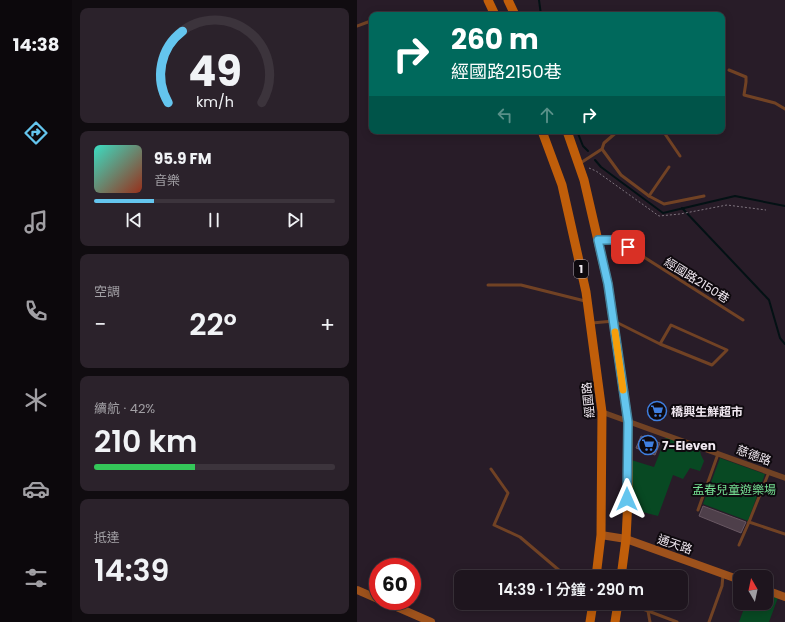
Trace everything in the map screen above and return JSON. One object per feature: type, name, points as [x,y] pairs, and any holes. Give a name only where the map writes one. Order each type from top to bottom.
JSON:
[{"type":"main road","points":[[488,0],[494,12]]},
{"type":"main road","points":[[508,0],[514,12]]},
{"type":"main road","name":"經國路","points":[[543,134],[562,186],[587,301],[602,412],[601,535],[597,570]]},
{"type":"main road","name":"1","points":[[568,134],[579,164],[608,284],[628,422],[627,499],[622,570]]},
{"type":"main road","name":"通天路","points":[[601,535],[625,539],[733,577]]},
{"type":"main road","points":[[357,590],[369,595]]},
{"type":"main road","points":[[773,593],[785,597]]},
{"type":"main road","points":[[404,610],[431,622]]},
{"type":"main road","points":[[590,622],[592,610]]},
{"type":"main road","points":[[615,622],[617,610]]},
{"type":"street","name":"慈德路","points":[[602,412],[785,478]]},
{"type":"lane","points":[[357,26],[369,22]]},
{"type":"lane","points":[[729,70],[745,77],[746,82],[744,95],[775,103],[785,109]]},
{"type":"lane","points":[[579,164],[602,149],[605,143],[615,134]]},
{"type":"lane","points":[[665,134],[680,156]]},
{"type":"lane","points":[[602,149],[621,175],[649,196],[664,204],[704,196]]},
{"type":"lane","points":[[649,196],[669,167]]},
{"type":"lane","name":"經國路2150巷","points":[[598,240],[617,240],[743,320]]},
{"type":"lane","points":[[488,285],[521,285],[587,301]]},
{"type":"lane","points":[[590,323],[614,321],[660,344],[712,365],[727,350],[671,325],[660,344]]},
{"type":"lane","points":[[698,510],[718,454]]},
{"type":"lane","points":[[491,469],[508,493],[494,524],[520,537],[559,570]]},
{"type":"lane","points":[[739,545],[769,472]]},
{"type":"lane","points":[[749,522],[785,534]]},
{"type":"lane","points":[[709,622],[722,586],[724,574]]},
{"type":"lane","points":[[648,611],[650,622]]},
{"type":"lane","points":[[648,611],[677,622]]},
{"type":"green space","points":[[667,435],[699,447],[704,461],[700,471],[690,468],[683,479],[673,475],[658,516],[627,508],[628,459],[654,467]]},
{"type":"green space","name":"孟春兒童遊樂場","points":[[720,458],[765,474],[748,521],[703,504]]},
{"type":"green space","points":[[773,593],[779,595],[769,622],[739,622],[743,610],[773,610]]},
{"type":"building","name":"7-Eleven","points":[[641,436],[660,443],[655,455],[636,448]]},
{"type":"building","points":[[703,506],[746,522],[741,533],[699,516]]},
{"type":"waterway","points":[[539,0],[541,12]]},
{"type":"waterway","points":[[578,134],[583,146],[588,151]]},
{"type":"waterway","points":[[595,160],[601,167],[663,213],[735,196],[785,206]]},
{"type":"waterway","points":[[682,208],[769,300],[780,338],[785,344]]},
{"type":"slow traffic","points":[[615,332],[623,390]]},
{"type":"place","name":"橋興生鮮超市","points":[[657,411]]},
{"type":"place","name":"7-Eleven","points":[[648,445]]},
{"type":"route","points":[[627,499],[628,422],[608,284],[598,240],[617,240],[628,247]]}]
